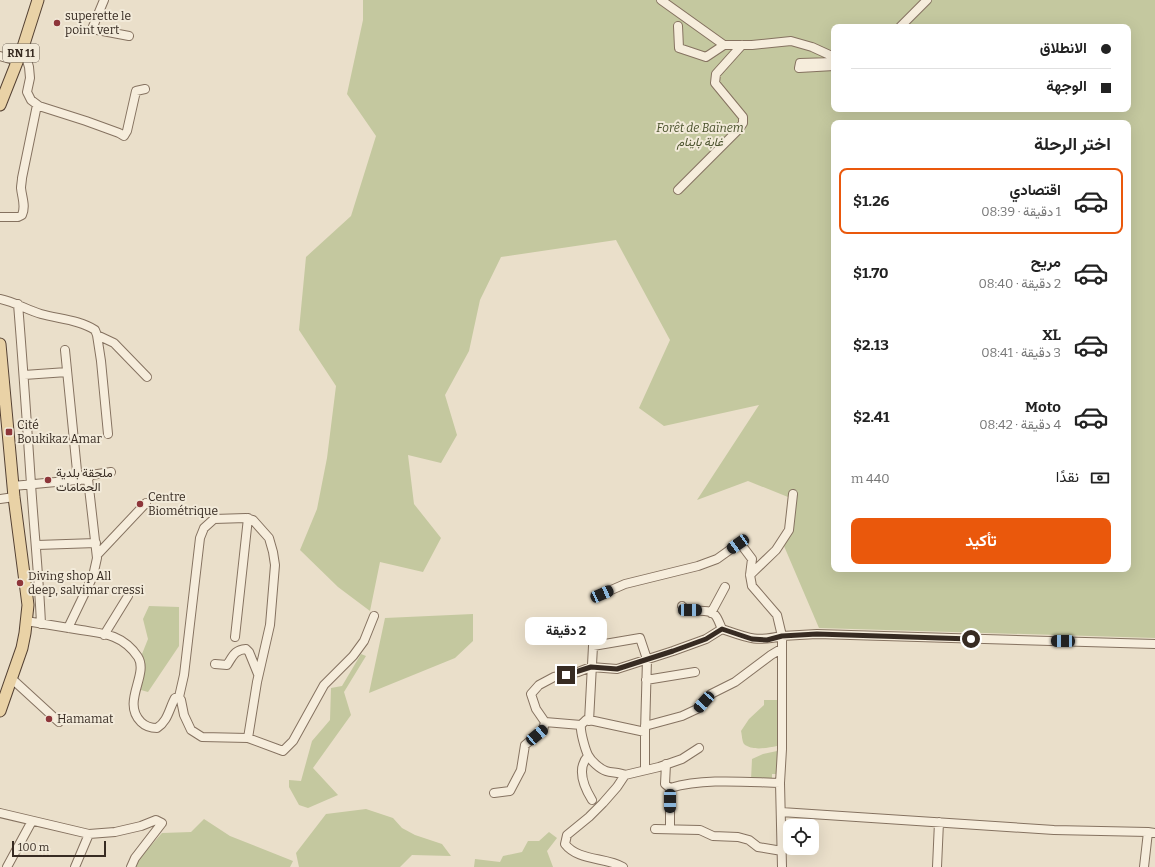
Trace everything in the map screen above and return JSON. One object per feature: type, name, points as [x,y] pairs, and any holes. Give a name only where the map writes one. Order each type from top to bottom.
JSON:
[{"type":"main road","name":"RN 11","points":[[0,105],[23,47],[38,0]]},
{"type":"main road","points":[[0,344],[14,492],[28,605],[22,648],[0,711]]},
{"type":"street","points":[[104,0],[92,29],[128,36]]},
{"type":"street","points":[[661,0],[724,45]]},
{"type":"street","points":[[903,24],[927,0]]},
{"type":"street","points":[[678,26],[679,48],[706,57],[724,45],[791,41],[812,47],[831,56]]},
{"type":"street","points":[[678,190],[739,129],[743,123],[743,117],[715,83],[716,74],[742,45]]},
{"type":"street","points":[[23,47],[29,67],[30,78],[27,92],[37,105],[86,121],[124,136],[127,131],[136,91],[145,89]]},
{"type":"street","points":[[0,56],[17,62]]},
{"type":"street","points":[[831,62],[800,63],[799,68],[831,66]]},
{"type":"street","points":[[0,218],[22,216],[24,212],[21,188],[22,178],[37,105]]},
{"type":"street","points":[[0,299],[11,301],[40,314],[90,326],[95,330],[101,360],[108,434]]},
{"type":"street","points":[[18,304],[37,546],[41,624]]},
{"type":"street","points":[[97,335],[114,343],[147,377]]},
{"type":"street","points":[[65,350],[78,481]]},
{"type":"street","points":[[24,375],[67,372]]},
{"type":"street","points":[[68,628],[93,576],[96,566],[96,543],[88,479],[91,474],[111,472]]},
{"type":"street","points":[[0,499],[31,484],[88,479]]},
{"type":"street","points":[[750,575],[776,550],[789,530],[793,494]]},
{"type":"street","points":[[97,555],[146,503]]},
{"type":"street","points":[[235,637],[248,518]]},
{"type":"street","points":[[248,738],[258,674],[270,625],[275,565],[273,552],[269,538],[253,520],[248,518],[214,519],[208,523],[200,538],[184,675],[179,697],[184,715],[191,730],[202,737],[248,738],[283,751],[293,741],[324,685],[354,656],[364,641],[374,616]]},
{"type":"street","points":[[37,546],[96,543]]},
{"type":"street","points":[[602,594],[625,584],[704,564],[717,559],[738,544],[752,559],[750,575],[752,586],[776,615],[782,636],[782,749],[780,783],[782,867]]},
{"type":"street","points":[[711,613],[726,587]]},
{"type":"street","points":[[104,635],[128,596]]},
{"type":"street","points":[[682,606],[685,609],[690,610],[707,611],[715,615],[722,629],[752,639],[767,640],[782,636],[817,634],[1155,644]]},
{"type":"street","points":[[26,621],[114,637],[125,643],[133,650],[139,658],[140,671],[133,702],[139,720],[144,725],[151,728],[161,726],[166,720],[173,701],[179,697]]},
{"type":"street","points":[[581,725],[546,722],[536,709],[531,694],[539,685],[554,678],[591,667],[617,669],[706,639],[722,629]]},
{"type":"street","points":[[589,720],[593,646],[640,638],[647,659],[645,770]]},
{"type":"street","points":[[699,748],[682,759],[625,775],[599,768],[588,756],[580,729],[581,725],[586,720],[594,720],[645,729],[682,716],[697,709],[711,694],[735,682],[781,649]]},
{"type":"street","points":[[215,664],[227,665],[239,650],[246,650],[249,652],[258,674]]},
{"type":"street","points":[[646,680],[695,672]]},
{"type":"street","points":[[11,678],[59,722]]},
{"type":"street","points":[[494,793],[510,791],[521,770],[525,745],[543,730],[546,722]]},
{"type":"street","points":[[588,756],[583,761],[582,771],[584,787],[592,800]]},
{"type":"street","points":[[666,764],[665,784],[670,788]]},
{"type":"street","points":[[624,867],[616,863],[579,854],[570,850],[565,844],[567,834],[589,817],[603,803],[625,775]]},
{"type":"street","points":[[670,788],[693,783],[780,783]]},
{"type":"street","points":[[670,788],[670,829]]},
{"type":"street","points":[[781,812],[1054,830],[1152,832],[1144,867]]},
{"type":"street","points":[[0,813],[89,834],[115,832],[141,826],[156,820],[162,823],[135,858],[131,867]]},
{"type":"street","points":[[7,867],[32,821]]},
{"type":"street","points":[[937,867],[939,822]]},
{"type":"street","points":[[655,828],[700,830],[712,836],[738,837],[749,840],[758,847],[782,851]]},
{"type":"street","points":[[75,867],[89,834]]},
{"type":"green space","name":"Forêt de Baïnem غابة باينام","points":[[363,0],[1155,0],[1155,638],[819,628],[784,546],[788,497],[748,481],[697,500],[759,405],[664,426],[639,408],[670,340],[616,240],[501,257],[480,300],[469,351],[445,395],[457,435],[441,463],[408,455],[414,504],[441,538],[423,572],[380,562],[370,611],[338,587],[300,550],[317,509],[327,458],[336,386],[299,330],[306,257],[351,216],[376,136],[347,94],[363,20]]},
{"type":"green space","points":[[149,606],[179,607],[179,646],[148,692],[141,690],[145,664],[142,654],[148,639],[143,619]]},
{"type":"green space","points":[[473,614],[473,641],[455,658],[369,693],[385,618]]},
{"type":"green space","points":[[361,654],[366,656],[344,692],[351,715],[313,768],[338,795],[308,808],[299,805],[289,787],[289,780],[301,781],[312,741],[330,720],[331,688],[342,686]]},
{"type":"green space","points":[[764,700],[777,700],[777,746],[769,748],[751,748],[744,744],[741,731],[749,719],[764,705]]},
{"type":"green space","points":[[777,751],[777,774],[772,774],[772,779],[751,780],[752,759],[763,754]]},
{"type":"green space","points":[[366,809],[393,818],[402,828],[415,835],[442,844],[451,856],[412,855],[400,867],[299,867],[296,853],[326,814]]},
{"type":"green space","points":[[204,819],[230,836],[293,861],[290,867],[135,867],[137,861],[162,833],[191,832]]},
{"type":"green space","points":[[549,832],[557,838],[547,851],[553,867],[474,867],[475,859],[500,862],[503,856],[522,852],[528,841],[539,841]]},
{"type":"place","name":"superette le point vert","points":[[57,23]]},
{"type":"place","name":"Cité Boukikaz Amar","points":[[9,432]]},
{"type":"place","name":"ملحقة بلدية الحمامات","points":[[48,480]]},
{"type":"place","name":"Centre Biométrique","points":[[140,504]]},
{"type":"place","name":"Diving shop All deep, salvimar cressi","points":[[20,583]]},
{"type":"place","name":"Hamamat","points":[[49,719]]},
{"type":"route","points":[[566,675],[591,667],[617,669],[706,639],[722,629],[752,639],[767,640],[782,636],[817,634],[971,639]]}]
